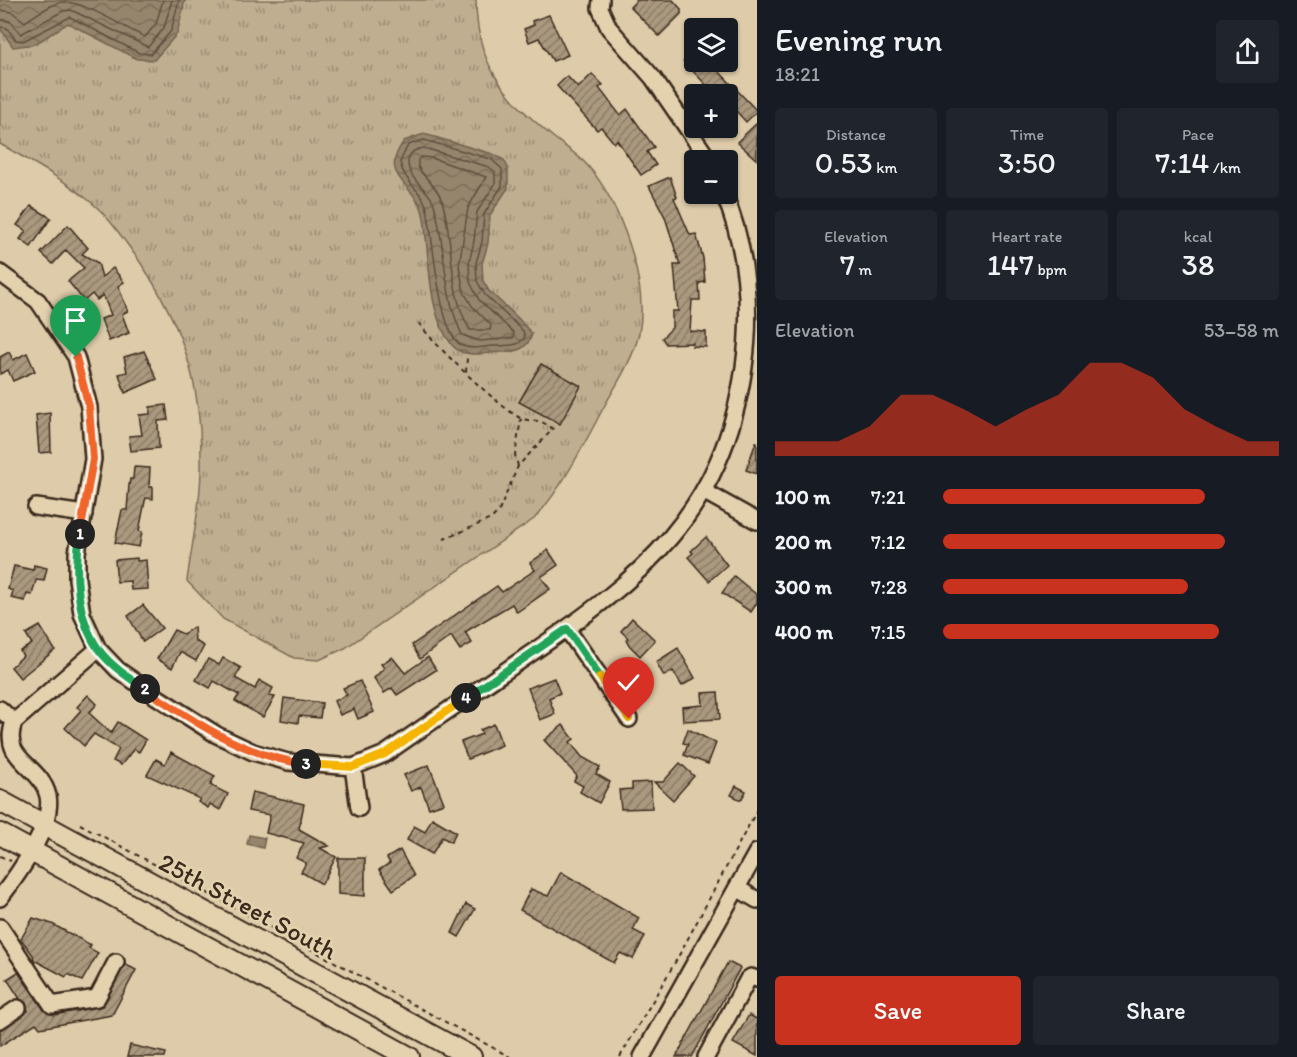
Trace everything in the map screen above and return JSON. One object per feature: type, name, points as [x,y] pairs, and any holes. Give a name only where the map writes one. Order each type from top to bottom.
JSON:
[{"type":"main road","name":"25th Street South","points":[[0,801],[471,1057]]},
{"type":"main road","points":[[0,834],[409,1057]]},
{"type":"street","points":[[602,0],[600,8],[609,28],[653,78],[702,150]]},
{"type":"street","points":[[0,273],[38,301],[76,357],[89,407],[93,459],[77,553],[77,579],[82,614],[98,649],[117,670],[157,697],[217,735],[253,752],[288,762],[353,767],[385,754],[620,590],[668,543],[705,492],[750,381],[748,334],[751,278],[727,204]]},
{"type":"street","points":[[705,492],[757,521]]},
{"type":"street","points":[[36,507],[84,514]]},
{"type":"street","points":[[567,629],[629,719]]},
{"type":"street","points":[[0,898],[31,850],[43,824],[48,795],[41,782],[11,747],[10,733],[14,722],[98,649]]},
{"type":"street","points":[[0,709],[14,722]]},
{"type":"street","points":[[353,767],[359,808]]},
{"type":"street","points":[[642,1057],[757,852]]},
{"type":"street","points":[[737,888],[757,900]]},
{"type":"street","points":[[0,927],[52,1005],[97,998],[116,962]]},
{"type":"street","points":[[706,1057],[748,979],[751,977],[757,979]]},
{"type":"street","points":[[0,1020],[18,1008]]},
{"type":"path","points":[[419,322],[466,372],[521,419],[544,422],[553,429],[518,466],[499,511],[491,519],[444,539]]},
{"type":"path","points":[[466,372],[467,358]]},
{"type":"path","points":[[518,466],[515,454],[521,419]]},
{"type":"path","points":[[620,1057],[677,958],[757,810]]},
{"type":"path","points":[[80,824],[510,1057]]},
{"type":"green space","points":[[0,0],[476,0],[481,44],[496,78],[521,108],[580,158],[600,182],[630,245],[640,291],[639,333],[630,360],[573,463],[555,492],[534,519],[345,648],[319,660],[294,658],[223,619],[187,581],[198,505],[201,459],[197,404],[186,354],[177,330],[153,283],[105,215],[48,171],[0,144]]},
{"type":"water","points":[[0,0],[185,0],[177,34],[154,60],[137,59],[68,23],[35,44],[13,47],[0,28]]},
{"type":"water","points":[[424,134],[493,154],[504,160],[508,168],[508,188],[490,215],[488,243],[482,264],[483,281],[489,291],[532,334],[528,343],[518,350],[470,354],[457,350],[439,322],[432,294],[425,223],[421,207],[399,177],[394,162],[404,141]]},
{"type":"water","points":[[249,835],[265,838],[263,848],[247,844]]},
{"type":"building","points":[[637,0],[673,0],[681,9],[681,14],[659,36],[630,7]]},
{"type":"building","points":[[549,15],[568,55],[553,61],[539,38],[529,42],[524,29],[534,25],[532,21]]},
{"type":"building","points":[[694,72],[720,72],[731,84],[705,84]]},
{"type":"building","points":[[592,74],[603,85],[599,88],[620,115],[627,109],[654,147],[647,152],[656,165],[641,175],[617,140],[614,143],[601,127],[597,130],[557,86],[567,76],[578,88]]},
{"type":"building","points":[[738,91],[757,111],[746,122],[738,113]]},
{"type":"building","points":[[757,123],[757,160],[737,142]]},
{"type":"building","points":[[670,177],[677,197],[674,198],[690,235],[696,234],[703,258],[705,282],[699,283],[700,300],[692,300],[690,331],[706,332],[706,347],[692,346],[693,343],[666,344],[662,338],[672,328],[672,311],[678,311],[674,265],[680,265],[665,217],[649,186]]},
{"type":"building","points":[[31,206],[51,218],[31,247],[20,239],[26,231],[17,225]]},
{"type":"building","points":[[68,225],[88,248],[82,254],[98,263],[102,277],[113,268],[124,282],[118,286],[128,311],[122,314],[129,333],[109,341],[101,319],[111,315],[103,295],[97,300],[92,294],[84,301],[68,281],[84,268],[66,250],[53,264],[41,253]]},
{"type":"building","points":[[144,351],[157,379],[125,393],[119,374],[127,372],[124,357]]},
{"type":"building","points":[[9,352],[13,360],[27,353],[35,371],[13,381],[8,370],[0,374],[0,357]]},
{"type":"building","points":[[541,364],[581,386],[560,424],[519,402]]},
{"type":"building","points":[[166,405],[168,420],[158,421],[159,448],[131,451],[129,436],[142,435],[139,415],[150,414],[150,407]]},
{"type":"building","points":[[50,413],[51,452],[39,453],[36,415]]},
{"type":"building","points":[[757,442],[757,474],[746,470]]},
{"type":"building","points":[[134,467],[150,468],[149,487],[153,487],[153,499],[146,498],[145,501],[139,531],[142,532],[139,547],[115,543],[122,510],[127,510],[129,485],[130,479],[133,479]]},
{"type":"building","points":[[706,537],[727,565],[709,581],[688,557]]},
{"type":"building","points":[[548,550],[558,565],[541,577],[550,589],[517,612],[512,604],[465,632],[472,643],[460,650],[451,636],[420,659],[412,645],[497,586],[502,592],[535,570],[530,563]]},
{"type":"building","points":[[137,558],[137,561],[146,560],[148,589],[131,590],[130,581],[117,582],[115,560]]},
{"type":"building","points":[[34,565],[47,568],[44,581],[36,580],[32,595],[27,594],[25,601],[11,598],[13,591],[8,589],[14,566],[33,570]]},
{"type":"building","points":[[734,576],[757,595],[757,603],[751,612],[722,593]]},
{"type":"building","points":[[143,605],[162,628],[143,642],[128,616]]},
{"type":"building","points":[[632,618],[655,640],[640,656],[630,646],[626,640],[628,638],[621,631]]},
{"type":"building","points":[[40,626],[55,650],[20,678],[11,667],[23,656],[20,651],[32,644],[26,634]]},
{"type":"building","points":[[194,627],[195,641],[204,646],[196,661],[180,652],[172,668],[157,659],[174,630],[183,634]]},
{"type":"building","points":[[678,648],[695,678],[682,686],[673,671],[664,676],[656,662]]},
{"type":"building","points":[[392,657],[405,673],[428,657],[436,670],[397,695],[392,688],[384,693],[374,678],[384,668],[381,664]]},
{"type":"building","points":[[223,658],[241,668],[235,678],[255,689],[259,680],[273,688],[269,696],[275,697],[263,717],[235,701],[239,695],[214,681],[210,688],[196,680],[208,659],[219,665]]},
{"type":"building","points":[[554,678],[560,693],[549,698],[555,714],[540,720],[528,688]]},
{"type":"building","points":[[360,681],[374,712],[358,719],[354,709],[340,715],[334,701],[347,695],[343,688]]},
{"type":"building","points":[[718,692],[720,719],[683,721],[682,707],[703,705],[702,693]]},
{"type":"building","points":[[88,695],[97,704],[89,713],[111,733],[118,722],[146,740],[139,752],[134,749],[121,765],[113,761],[119,749],[94,734],[84,746],[65,728],[81,710],[77,707]]},
{"type":"building","points":[[284,698],[322,703],[320,718],[299,716],[298,723],[281,720]]},
{"type":"building","points":[[494,724],[502,745],[468,759],[461,742],[482,734],[480,730]]},
{"type":"building","points":[[563,725],[574,739],[570,742],[582,757],[600,767],[596,774],[610,782],[599,803],[580,792],[583,786],[574,781],[577,776],[544,740]]},
{"type":"building","points":[[688,729],[716,743],[708,764],[684,755],[688,744],[683,743]]},
{"type":"building","points":[[171,752],[215,776],[210,785],[228,794],[220,810],[210,804],[208,808],[198,802],[200,799],[147,775],[156,759],[165,764]]},
{"type":"building","points":[[680,763],[694,776],[673,800],[654,782],[663,782]]},
{"type":"building","points":[[429,765],[444,803],[429,808],[421,787],[411,791],[404,775]]},
{"type":"building","points":[[651,782],[652,808],[621,809],[619,790],[632,789],[632,783]]},
{"type":"building","points":[[736,786],[746,791],[741,800],[731,795]]},
{"type":"building","points":[[252,792],[304,804],[299,829],[329,846],[320,848],[336,857],[322,884],[301,872],[306,863],[296,858],[304,843],[266,833],[270,815],[248,811]]},
{"type":"building","points":[[432,818],[456,832],[451,842],[442,837],[432,854],[407,840],[414,826],[425,832]]},
{"type":"building","points":[[400,850],[414,876],[393,890],[379,870],[390,863],[387,858]]},
{"type":"building","points":[[338,858],[365,858],[365,896],[338,894]]},
{"type":"building","points":[[561,872],[639,918],[633,930],[645,936],[633,959],[620,953],[614,963],[520,910],[531,889],[548,896]]},
{"type":"building","points":[[466,904],[475,909],[459,937],[452,933]]},
{"type":"building","points":[[33,918],[52,924],[91,945],[89,948],[98,953],[82,981],[68,974],[66,977],[34,960],[21,939]]},
{"type":"building","points":[[728,962],[740,968],[692,1057],[676,1057]]},
{"type":"building","points":[[125,964],[136,970],[112,1015],[40,1028],[36,1023],[0,1046],[0,1030],[28,1011],[26,1003],[20,999],[7,979],[18,972],[44,1010],[54,1015],[102,1006]]},
{"type":"building","points":[[749,1015],[757,1019],[757,1056],[733,1043]]},
{"type":"building","points":[[130,1045],[166,1053],[165,1057],[127,1057]]},
{"type":"route","points":[[76,357],[89,407],[93,459],[77,553],[77,579],[82,614],[98,649],[117,670],[157,697],[217,735],[253,752],[288,762],[353,767],[385,754],[567,629],[629,719]]}]
